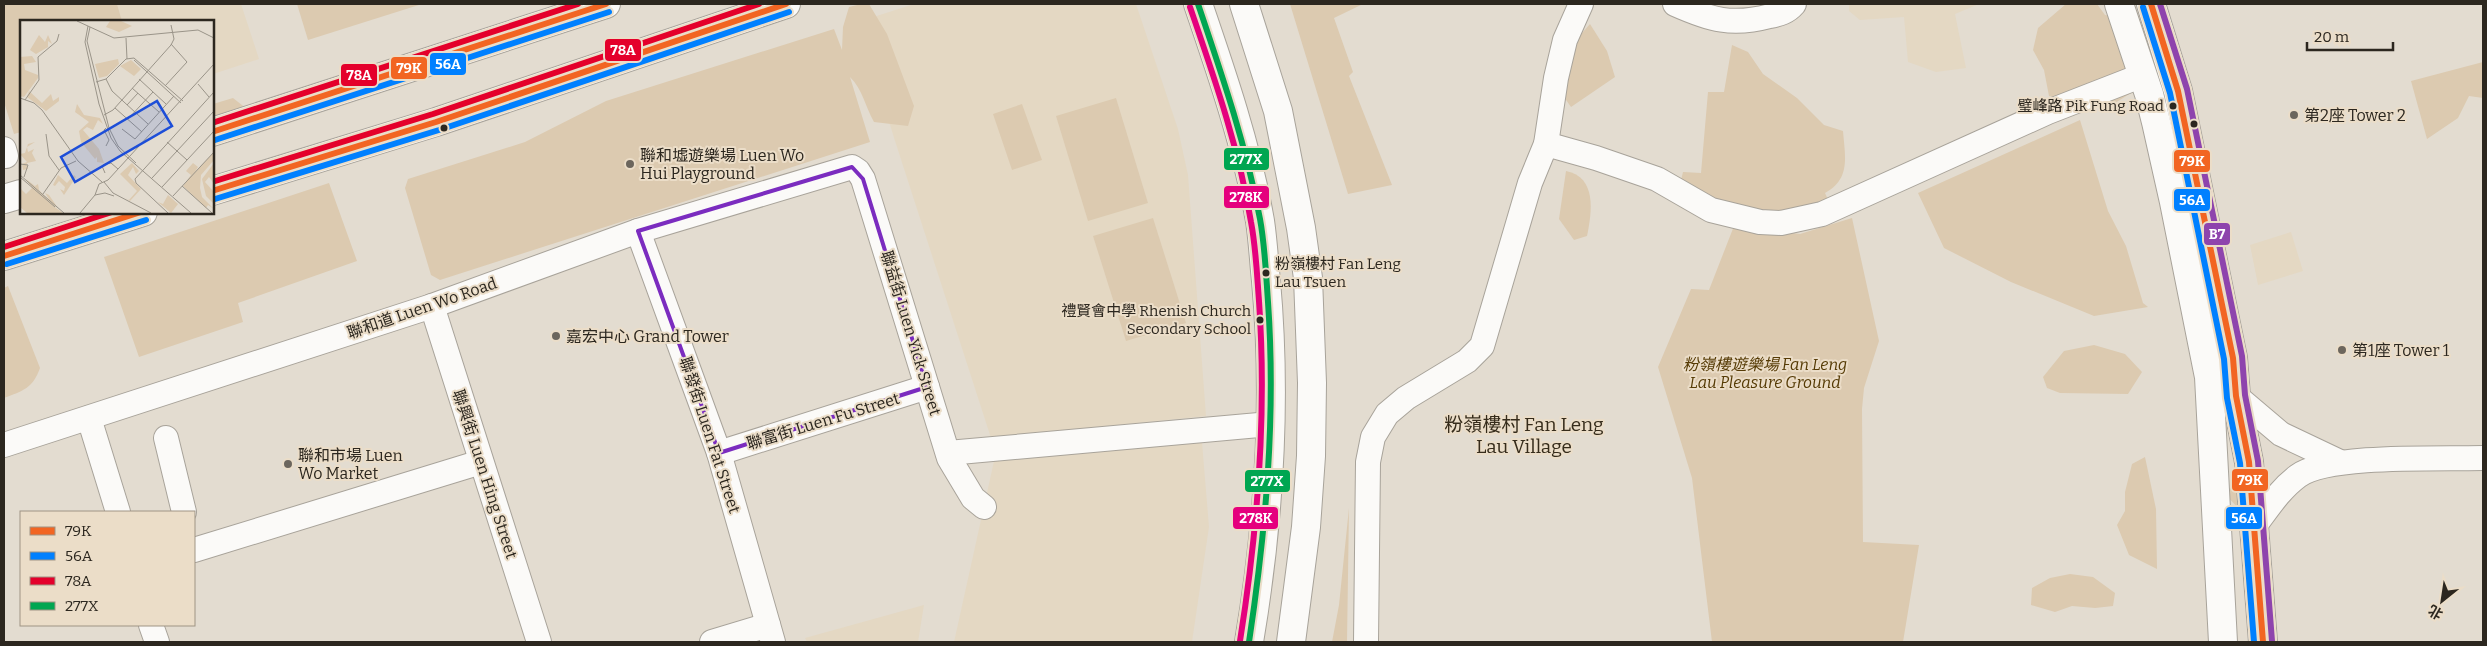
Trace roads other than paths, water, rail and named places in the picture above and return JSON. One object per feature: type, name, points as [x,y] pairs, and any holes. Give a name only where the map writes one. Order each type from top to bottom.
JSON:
[{"type":"main road","points":[[214,131],[606,4]]},
{"type":"main road","points":[[214,190],[436,122],[786,4]]},
{"type":"main road","points":[[1198,4],[1224,79],[1260,222],[1269,313],[1270,424],[1265,524],[1249,642]]},
{"type":"main road","points":[[1244,4],[1278,111],[1301,228],[1308,278],[1312,383],[1311,456],[1306,527],[1291,642]]},
{"type":"main road","points":[[2119,4],[2143,75],[2174,202],[2209,377],[2223,642]]},
{"type":"main road","points":[[2151,4],[2178,91],[2233,358],[2236,396],[2249,462],[2263,642]]},
{"type":"main road","points":[[4,200],[20,194]]},
{"type":"main road","points":[[4,256],[137,214]]},
{"type":"street","points":[[1366,642],[1368,462],[1373,436],[1386,414],[1396,405],[1458,367],[1482,346],[1530,183],[1546,144],[1556,78],[1565,40],[1581,4]]},
{"type":"street","points":[[1675,4],[1718,20],[1746,22],[1786,12],[1794,4]]},
{"type":"street","points":[[1546,144],[1596,158],[1657,179],[1711,210],[1760,222],[1781,224],[1822,214],[2048,112],[2143,75]]},
{"type":"street","name":"聯益街 Luen Yick Street","points":[[839,169],[852,166],[863,179],[948,453],[963,484],[973,498],[984,507]]},
{"type":"street","name":"聯和道 Luen Wo Road","points":[[4,445],[432,306],[638,231],[839,169]]},
{"type":"street","name":"聯發街 Luen Fat Street","points":[[638,231],[719,453],[770,634]]},
{"type":"street","name":"聯興街 Luen Hing Street","points":[[432,306],[539,642]]},
{"type":"street","name":"聯富街 Luen Fu Street","points":[[719,453],[927,387]]},
{"type":"street","points":[[2236,396],[2281,434],[2340,462]]},
{"type":"street","points":[[89,418],[118,511]]},
{"type":"street","points":[[948,453],[1270,424]]},
{"type":"street","points":[[166,438],[184,511]]},
{"type":"street","points":[[2253,528],[2274,499],[2299,475],[2311,468],[2340,462],[2483,458]]},
{"type":"street","points":[[195,550],[481,462]]},
{"type":"street","points":[[151,626],[157,642]]},
{"type":"street","points":[[712,642],[770,634]]},
{"type":"place","name":"璧峰路 Pik Fung Road","points":[[2173,106]]},
{"type":"place","name":"第2座 Tower 2","points":[[2294,115]]},
{"type":"place","name":"聯和墟遊樂場 Luen Wo Hui Playground","points":[[630,164]]},
{"type":"place","name":"粉嶺樓村 Fan Leng Lau Tsuen","points":[[1266,273]]},
{"type":"place","name":"禮賢會中學 Rhenish Church Secondary School","points":[[1260,320]]},
{"type":"place","name":"嘉宏中心 Grand Tower","points":[[556,336]]},
{"type":"place","name":"第1座 Tower 1","points":[[2342,350]]},
{"type":"place","name":"聯和市場 Luen Wo Market","points":[[288,464]]},
{"type":"district","name":"粉嶺樓村 Fan Leng Lau Village","points":[[1524,435]]},
{"type":"park label","name":"粉嶺樓遊樂場 Fan Leng Lau Pleasure Ground","points":[[1765,373]]}]
